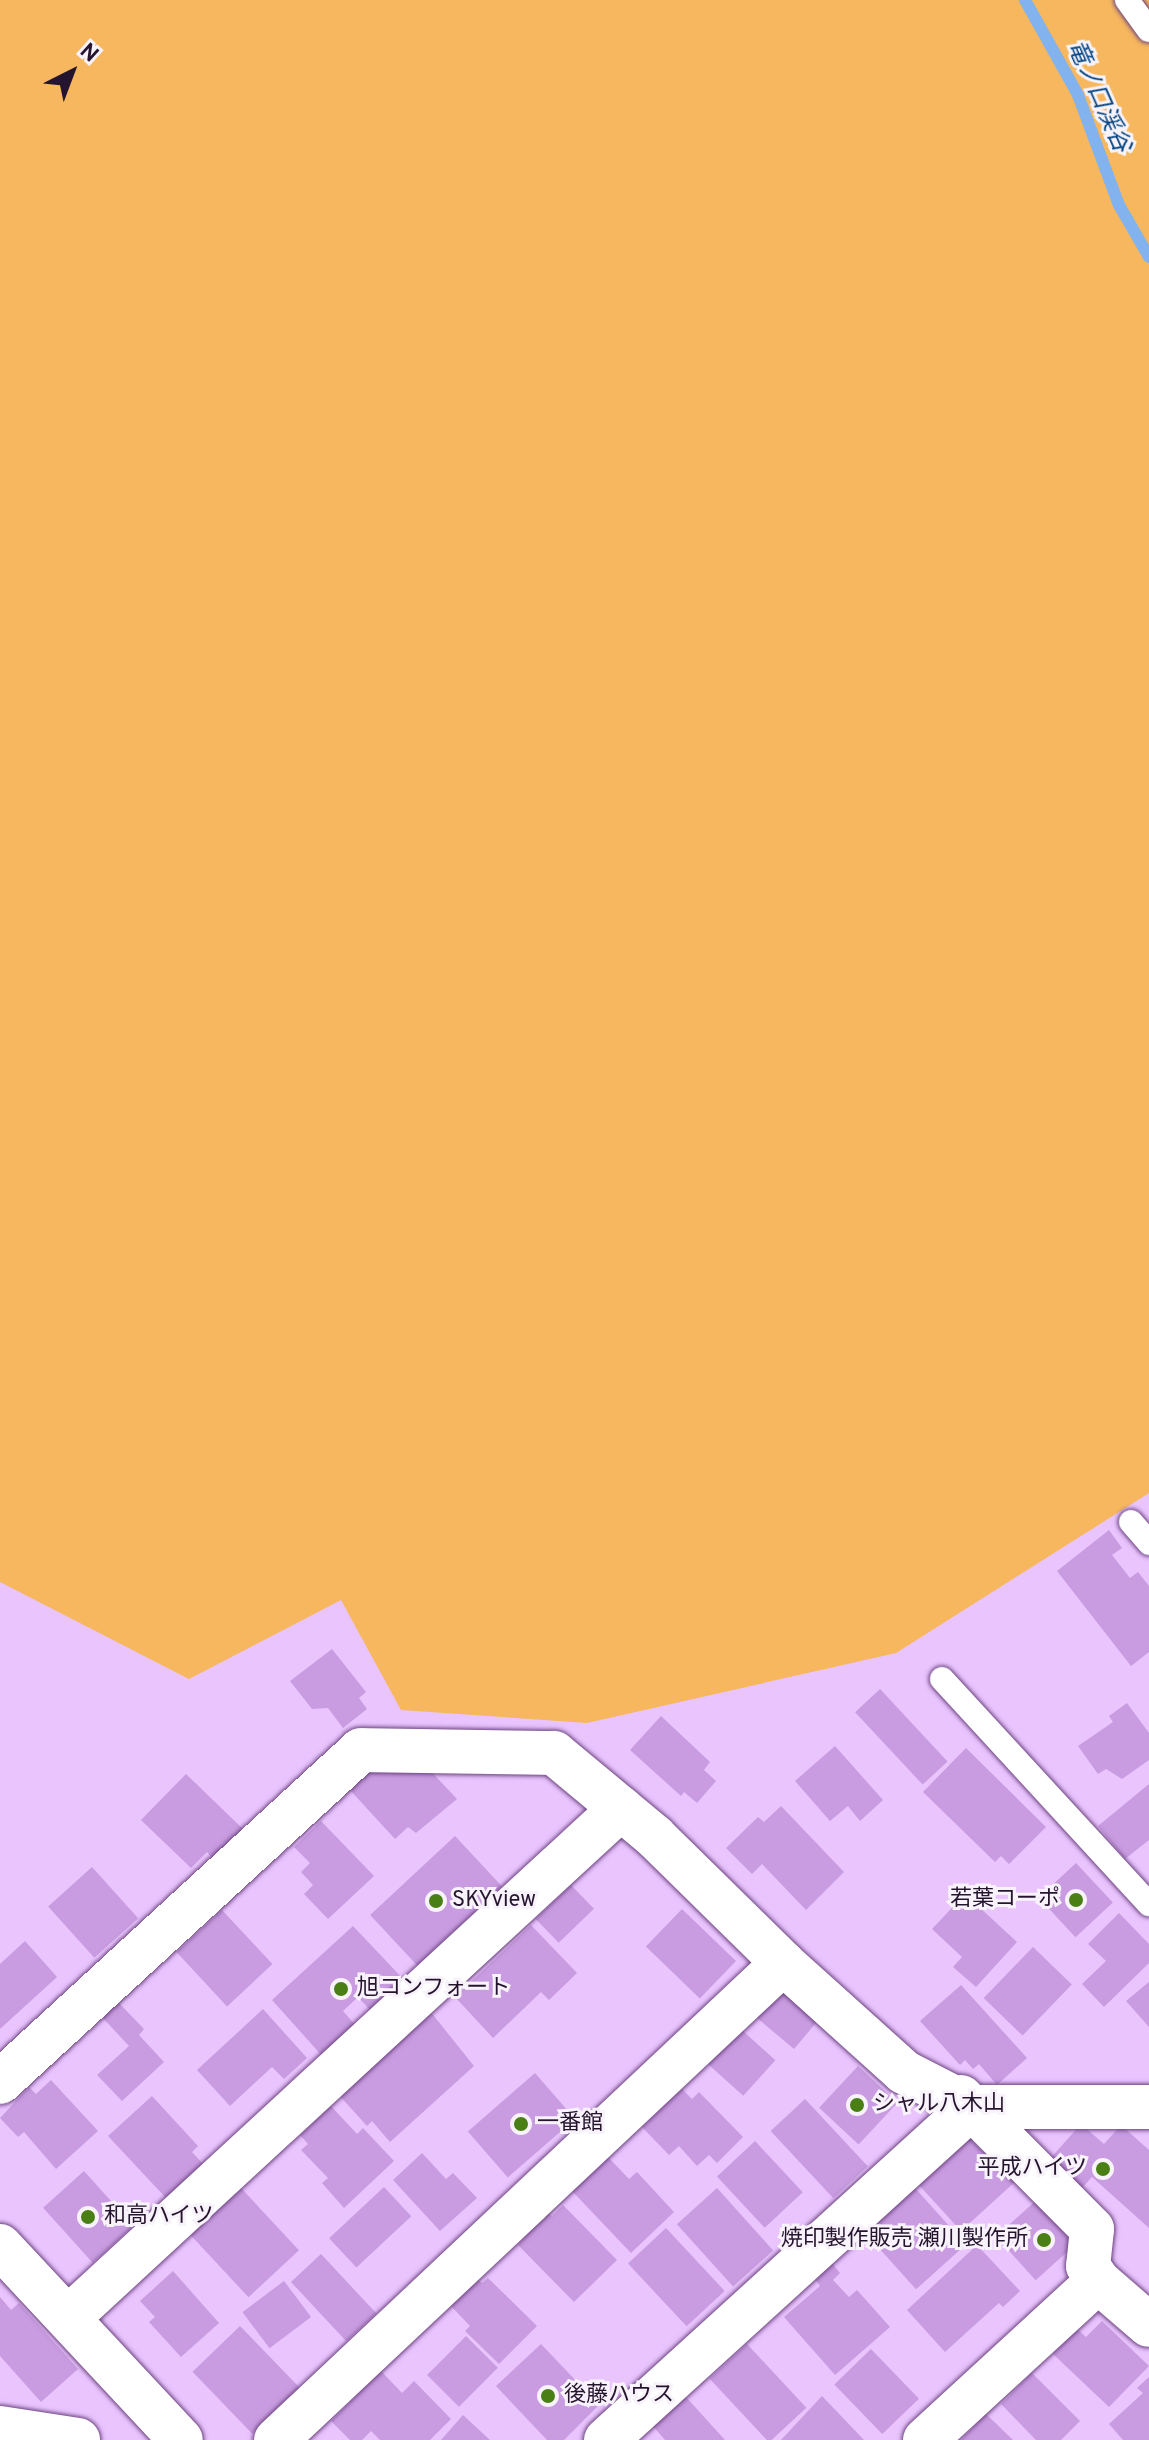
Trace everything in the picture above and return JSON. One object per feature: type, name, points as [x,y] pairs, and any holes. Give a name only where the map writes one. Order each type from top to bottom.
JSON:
[{"type":"street","points":[[0,2082],[361,1750],[554,1753],[655,1837],[783,1963],[904,2072],[972,2107],[1149,2107]]},
{"type":"street","points":[[68,2318],[621,1808]]},
{"type":"street","points":[[655,1837],[690,1836],[972,2107],[1092,2229],[1088,2266],[1098,2281],[1149,2325]]},
{"type":"street","points":[[276,2440],[783,1963]]},
{"type":"street","points":[[606,2440],[972,2107]]},
{"type":"street","points":[[0,2246],[181,2440]]},
{"type":"street","points":[[925,2440],[1098,2281]]},
{"type":"street","points":[[0,2428],[78,2440]]},
{"type":"lane","points":[[1127,0],[1149,30]]},
{"type":"lane","points":[[1131,1522],[1149,1543]]},
{"type":"lane","points":[[942,1679],[1149,1904]]},
{"type":"shaded area","points":[[0,0],[1149,0],[1149,1493],[896,1653],[587,1723],[401,1710],[341,1600],[189,1679],[0,1582]]},
{"type":"building","points":[[1109,1530],[1122,1548],[1112,1555],[1130,1578],[1138,1572],[1149,1586],[1149,1652],[1131,1666],[1057,1571]]},
{"type":"building","points":[[332,1649],[366,1692],[359,1698],[367,1709],[343,1728],[328,1708],[312,1709],[290,1681]]},
{"type":"building","points":[[880,1689],[948,1761],[923,1785],[855,1712]]},
{"type":"building","points":[[1127,1703],[1149,1733],[1149,1760],[1122,1779],[1106,1769],[1098,1774],[1078,1746],[1113,1722],[1109,1716]]},
{"type":"building","points":[[661,1716],[710,1762],[704,1770],[716,1781],[697,1803],[684,1792],[681,1796],[630,1750]]},
{"type":"building","points":[[835,1746],[883,1800],[860,1821],[848,1806],[830,1821],[795,1781]]},
{"type":"building","points":[[966,1748],[1046,1827],[1009,1864],[1001,1856],[995,1862],[923,1792]]},
{"type":"building","points":[[375,1764],[424,1764],[457,1799],[416,1833],[408,1827],[395,1839],[349,1789]]},
{"type":"building","points":[[186,1774],[243,1829],[213,1859],[207,1852],[191,1868],[141,1820]]},
{"type":"building","points":[[1149,1784],[1149,1840],[1125,1859],[1098,1826]]},
{"type":"building","points":[[781,1806],[844,1872],[806,1910],[762,1864],[752,1874],[726,1848],[758,1817],[764,1822]]},
{"type":"building","points":[[321,1821],[374,1876],[328,1919],[304,1894],[313,1885],[301,1872],[310,1863],[294,1847]]},
{"type":"building","name":"SKYview","points":[[455,1836],[502,1886],[417,1966],[370,1915]]},
{"type":"building","name":"若葉コーポ","points":[[1076,1863],[1113,1902],[1076,1937],[1039,1898]]},
{"type":"building","points":[[92,1867],[138,1918],[94,1958],[48,1906]]},
{"type":"building","points":[[571,1885],[594,1909],[559,1943],[536,1919]]},
{"type":"building","points":[[965,1894],[1017,1942],[976,1987],[953,1967],[962,1957],[932,1929]]},
{"type":"building","points":[[682,1909],[736,1961],[700,1999],[646,1946]]},
{"type":"building","points":[[222,1910],[272,1964],[227,2006],[177,1952]]},
{"type":"building","points":[[1119,1913],[1149,1944],[1149,1963],[1104,2007],[1082,1984],[1106,1961],[1088,1944]]},
{"type":"building","points":[[531,1925],[577,1973],[549,2000],[541,1992],[493,2038],[455,1997]]},
{"type":"building","name":"旭コンフォート","points":[[353,1926],[406,1982],[373,2013],[358,1997],[343,2011],[357,2027],[324,2058],[272,2000]]},
{"type":"building","points":[[25,1941],[57,1977],[0,2029],[0,1964]]},
{"type":"building","points":[[1033,1947],[1072,1985],[1023,2036],[984,1998]]},
{"type":"building","points":[[777,1976],[823,2015],[794,2049],[748,2010]]},
{"type":"building","points":[[1149,1982],[1149,2027],[1126,2001]]},
{"type":"building","points":[[961,1985],[1027,2058],[997,2085],[979,2064],[973,2069],[965,2060],[960,2065],[920,2021]]},
{"type":"building","points":[[117,2001],[144,2029],[139,2035],[164,2062],[122,2101],[97,2075],[129,2046],[101,2016]]},
{"type":"building","points":[[263,2009],[307,2058],[284,2079],[272,2067],[230,2106],[197,2070]]},
{"type":"building","points":[[430,2011],[474,2066],[390,2142],[372,2121],[367,2126],[338,2094]]},
{"type":"building","points":[[733,2022],[775,2060],[743,2096],[701,2058]]},
{"type":"building","name":"シャル八木山","points":[[858,2066],[897,2103],[859,2145],[819,2108]]},
{"type":"building","name":"一番館","points":[[535,2073],[575,2119],[508,2177],[468,2131]]},
{"type":"building","points":[[51,2080],[98,2131],[56,2169],[24,2132],[18,2137],[0,2118],[29,2087],[36,2094]]},
{"type":"building","points":[[682,2089],[692,2099],[699,2092],[743,2137],[717,2163],[709,2155],[697,2166],[679,2146],[669,2155],[642,2127]]},
{"type":"building","points":[[152,2096],[198,2146],[192,2152],[203,2164],[166,2198],[108,2136]]},
{"type":"building","points":[[805,2099],[868,2166],[833,2198],[771,2131]]},
{"type":"building","points":[[331,2106],[357,2134],[363,2128],[394,2161],[344,2208],[322,2183],[328,2178],[301,2150],[308,2144],[300,2135]]},
{"type":"building","name":"平成ハイツ","points":[[1081,2124],[1104,2144],[1121,2125],[1149,2150],[1149,2228],[1092,2177],[1080,2190],[1048,2161]]},
{"type":"building","points":[[970,2139],[983,2152],[989,2148],[1017,2180],[961,2231],[919,2185]]},
{"type":"building","points":[[755,2141],[803,2192],[765,2228],[717,2176]]},
{"type":"building","points":[[422,2153],[446,2179],[453,2173],[477,2198],[440,2231],[393,2180]]},
{"type":"building","points":[[608,2157],[629,2179],[637,2172],[674,2212],[631,2253],[572,2191]]},
{"type":"building","name":"和高ハイツ","points":[[84,2171],[134,2226],[93,2263],[43,2208]]},
{"type":"building","points":[[384,2187],[411,2216],[356,2267],[329,2238]]},
{"type":"building","points":[[241,2188],[299,2250],[249,2297],[191,2235]]},
{"type":"building","points":[[717,2188],[773,2250],[733,2287],[677,2224]]},
{"type":"building","points":[[915,2188],[966,2244],[916,2289],[865,2233]]},
{"type":"building","points":[[1040,2197],[1079,2241],[1036,2280],[996,2236]]},
{"type":"building","points":[[563,2205],[617,2260],[574,2302],[518,2245],[547,2211],[552,2216]]},
{"type":"building","points":[[666,2228],[725,2291],[687,2326],[628,2263]]},
{"type":"building","points":[[977,2245],[1020,2291],[1003,2307],[999,2303],[945,2352],[907,2310]]},
{"type":"building","points":[[321,2254],[376,2313],[346,2341],[291,2282]]},
{"type":"building","points":[[832,2263],[840,2273],[833,2280],[849,2297],[857,2290],[890,2327],[835,2375],[784,2317],[820,2286],[814,2278]]},
{"type":"building","points":[[173,2271],[219,2323],[181,2357],[149,2322],[155,2317],[140,2301]]},
{"type":"building","points":[[488,2278],[537,2326],[499,2364],[465,2331],[470,2326],[451,2306],[477,2279],[482,2283]]},
{"type":"building","points":[[284,2281],[311,2317],[270,2348],[242,2312]]},
{"type":"building","points":[[0,2297],[11,2310],[19,2303],[78,2369],[41,2402],[0,2356]]},
{"type":"building","points":[[1102,2321],[1149,2366],[1109,2407],[1053,2354],[1077,2329],[1086,2337]]},
{"type":"building","points":[[240,2326],[300,2388],[252,2434],[193,2372]]},
{"type":"building","points":[[466,2336],[498,2368],[459,2407],[427,2375]]},
{"type":"building","name":"後藤ハウス","points":[[541,2344],[599,2405],[564,2440],[547,2440],[496,2386]]},
{"type":"building","points":[[747,2344],[806,2408],[772,2440],[767,2440],[710,2379]]},
{"type":"building","points":[[871,2349],[919,2399],[882,2434],[834,2384]]},
{"type":"building","points":[[381,2371],[402,2393],[414,2381],[451,2419],[430,2440],[380,2440],[371,2431],[362,2440],[350,2440],[331,2421]]},
{"type":"building","points":[[1032,2373],[1080,2421],[1061,2440],[1036,2440],[1001,2404]]},
{"type":"building","points":[[1149,2377],[1149,2440],[1123,2440],[1109,2424],[1143,2393],[1137,2388]]},
{"type":"building","points":[[822,2396],[864,2440],[781,2440]]},
{"type":"building","points":[[686,2397],[725,2440],[665,2440],[653,2426]]},
{"type":"building","points":[[986,2414],[1013,2440],[961,2440]]},
{"type":"building","points":[[463,2415],[490,2440],[441,2440]]},
{"type":"waterway","name":"竜ノ口渓谷","points":[[1025,0],[1078,95],[1119,205],[1149,257]]},
{"type":"place","name":"若葉コーポ","points":[[1076,1900]]},
{"type":"place","name":"SKYview","points":[[436,1901]]},
{"type":"place","name":"旭コンフォート","points":[[341,1989]]},
{"type":"place","name":"シャル八木山","points":[[857,2105]]},
{"type":"place","name":"一番館","points":[[521,2124]]},
{"type":"place","name":"平成ハイツ","points":[[1103,2169]]},
{"type":"place","name":"和高ハイツ","points":[[88,2217]]},
{"type":"place","name":"焼印製作販売 瀬川製作所","points":[[1044,2240]]},
{"type":"place","name":"後藤ハウス","points":[[548,2396]]}]
